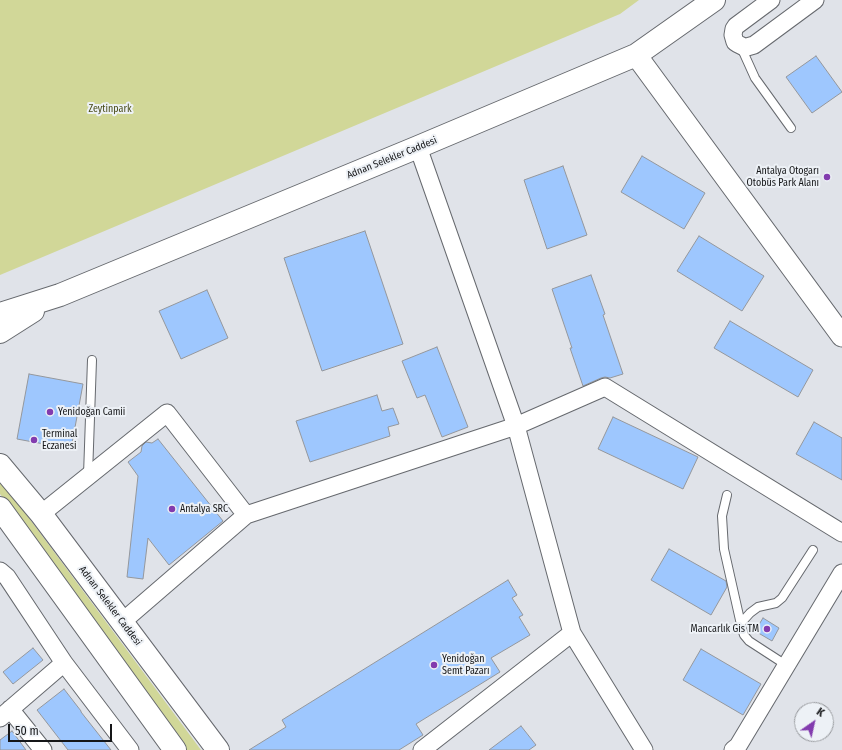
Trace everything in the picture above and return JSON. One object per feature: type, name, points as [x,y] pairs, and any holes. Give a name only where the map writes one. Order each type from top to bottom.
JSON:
[{"type":"main road","name":"Adnan Selekler Caddesi","points":[[0,314],[60,295],[636,55],[714,0]]},
{"type":"main road","name":"Adnan Selekler Caddesi","points":[[0,332],[60,295]]},
{"type":"main road","name":"Adnan Selekler Caddesi","points":[[0,465],[41,514],[218,750]]},
{"type":"main road","points":[[0,508],[175,750]]},
{"type":"street","points":[[771,0],[738,24],[733,32],[735,42],[747,45],[815,0]]},
{"type":"street","points":[[636,55],[842,336]]},
{"type":"street","points":[[418,147],[516,426],[572,633],[644,750]]},
{"type":"street","points":[[122,622],[246,515],[516,426],[605,387],[842,534]]},
{"type":"street","points":[[41,514],[167,413],[246,515]]},
{"type":"street","points":[[0,570],[64,663],[130,750]]},
{"type":"street","points":[[733,750],[738,746],[842,573]]},
{"type":"street","points":[[422,750],[572,633]]},
{"type":"street","points":[[43,750],[5,714],[64,663]]},
{"type":"lane","points":[[747,45],[754,78],[791,128]]},
{"type":"lane","points":[[88,476],[92,360]]},
{"type":"lane","points":[[727,495],[722,516],[724,549],[744,635],[749,641],[786,665]]},
{"type":"lane","points":[[741,623],[758,607],[776,603],[782,598],[812,550]]},
{"type":"green space","name":"Zeytinpark","points":[[0,0],[639,0],[620,14],[0,275]]},
{"type":"green space","points":[[0,479],[201,750],[186,750],[0,494]]},
{"type":"building","points":[[816,56],[842,92],[812,113],[786,77]]},
{"type":"building","points":[[642,156],[705,193],[684,229],[621,192]]},
{"type":"building","points":[[563,166],[587,235],[547,249],[524,180]]},
{"type":"building","points":[[365,231],[403,344],[322,371],[284,258]]},
{"type":"building","points":[[699,236],[764,276],[742,311],[677,271]]},
{"type":"building","points":[[591,275],[605,314],[603,315],[623,374],[610,378],[601,378],[583,386],[552,289]]},
{"type":"building","points":[[207,290],[228,338],[181,359],[159,311]]},
{"type":"building","points":[[730,321],[813,370],[798,397],[714,348]]},
{"type":"building","points":[[437,347],[468,427],[442,437],[425,395],[417,398],[402,361]]},
{"type":"building","name":"Yenidoğan Camii","points":[[29,374],[83,384],[71,449],[17,439]]},
{"type":"building","points":[[377,395],[382,411],[393,408],[399,424],[388,427],[390,436],[310,462],[296,421]]},
{"type":"building","points":[[613,417],[698,457],[683,489],[598,449]]},
{"type":"building","points":[[814,422],[842,438],[842,480],[796,454]]},
{"type":"building","points":[[158,439],[223,521],[169,565],[148,538],[143,579],[127,577],[138,476],[128,462],[141,452],[142,446],[146,442],[152,443]]},
{"type":"building","points":[[669,549],[726,581],[727,587],[711,615],[651,580]]},
{"type":"building","name":"Yenidoğan Semt Pazarı","points":[[508,580],[517,595],[512,598],[523,615],[519,617],[530,635],[491,658],[500,672],[416,724],[423,735],[399,750],[249,750],[286,727],[282,720]]},
{"type":"building","name":"Mancarlık Gis TM","points":[[763,618],[779,628],[772,641],[755,631]]},
{"type":"building","points":[[33,648],[43,660],[13,684],[3,672]]},
{"type":"building","points":[[701,649],[761,684],[743,715],[683,680]]},
{"type":"building","points":[[64,689],[111,750],[68,750],[37,710]]},
{"type":"building","points":[[521,726],[536,745],[529,750],[489,750]]},
{"type":"building","points":[[12,731],[26,750],[0,750],[0,740]]},
{"type":"place","name":"Antalya Otogarı Otobüs Park Alanı","points":[[827,177]]},
{"type":"place","name":"Yenidoğan Camii","points":[[50,412]]},
{"type":"place","name":"Terminal Eczanesi","points":[[34,440]]},
{"type":"place","name":"Antalya SRC","points":[[172,509]]},
{"type":"place","name":"Mancarlık Gis TM","points":[[767,629]]},
{"type":"place","name":"Yenidoğan Semt Pazarı","points":[[434,665]]}]
